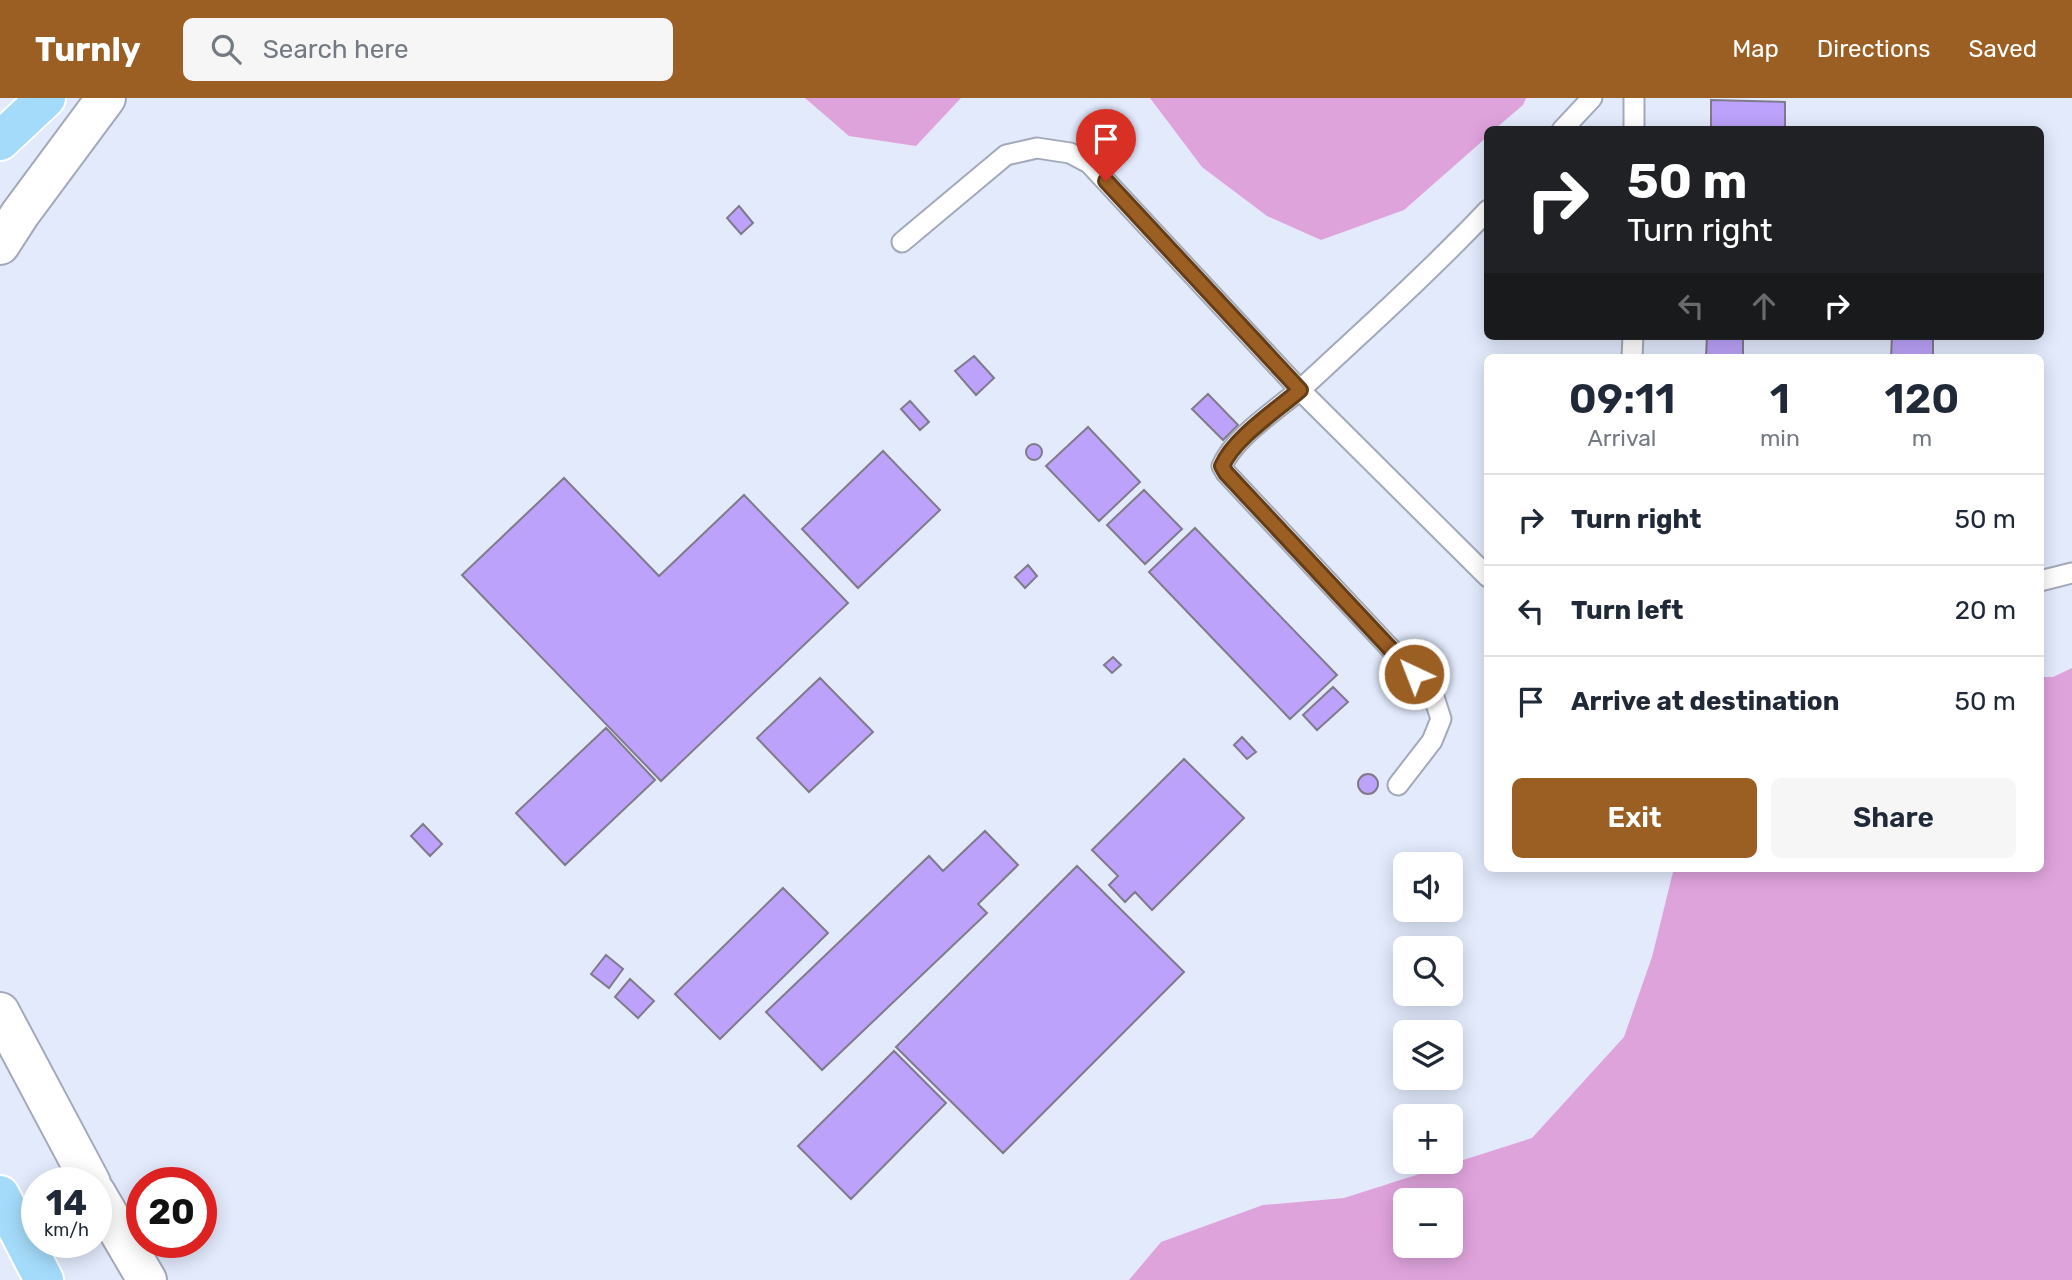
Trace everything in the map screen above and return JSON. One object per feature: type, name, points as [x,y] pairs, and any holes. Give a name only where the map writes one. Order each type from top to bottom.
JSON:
[{"type":"main road","points":[[0,141],[46,98]]},
{"type":"main road","points":[[0,245],[19,214],[106,98]]},
{"type":"main road","points":[[0,1012],[82,1167]]},
{"type":"main road","points":[[0,1195],[44,1280]]},
{"type":"main road","points":[[112,1220],[147,1280]]},
{"type":"lane","points":[[1566,126],[1592,98]]},
{"type":"lane","points":[[1634,98],[1634,126]]},
{"type":"lane","points":[[902,242],[1006,155],[1037,148],[1070,153],[1088,163],[1300,390],[1484,573]]},
{"type":"lane","points":[[1398,785],[1432,741],[1441,719],[1433,694],[1222,466],[1226,455],[1242,439],[1300,390],[1447,253],[1484,213]]},
{"type":"lane","points":[[2044,580],[2072,573]]},
{"type":"shaded area","points":[[805,98],[961,98],[916,146],[849,136]]},
{"type":"shaded area","points":[[1150,98],[1526,98],[1523,105],[1498,126],[1484,126],[1484,140],[1404,210],[1321,240],[1267,216],[1202,167]]},
{"type":"shaded area","points":[[2072,668],[2072,1280],[1129,1280],[1161,1242],[1263,1205],[1344,1198],[1419,1174],[1463,1174],[1463,1160],[1532,1138],[1624,1037],[1652,957],[1673,872],[2044,872],[2044,677],[2053,677]]},
{"type":"building","points":[[1711,100],[1785,102],[1785,126],[1711,126]]},
{"type":"building","points":[[739,206],[753,223],[741,234],[727,218]]},
{"type":"building","points":[[1707,340],[1743,340],[1743,354],[1706,354]]},
{"type":"building","points":[[1892,340],[1933,340],[1933,354],[1891,354]]},
{"type":"building","points":[[974,356],[994,378],[976,395],[955,371]]},
{"type":"building","points":[[1208,394],[1238,425],[1223,440],[1192,409]]},
{"type":"building","points":[[910,401],[929,422],[920,430],[901,409]]},
{"type":"building","points":[[1088,427],[1140,482],[1099,521],[1046,466]]},
{"type":"building","points":[[1031,444],[1037,444],[1042,452],[1040,458],[1031,460],[1026,455],[1026,449]]},
{"type":"building","points":[[883,451],[940,510],[858,588],[802,529]]},
{"type":"building","points":[[564,478],[659,576],[744,495],[848,603],[661,781],[462,575]]},
{"type":"building","points":[[1144,490],[1182,529],[1145,564],[1107,525]]},
{"type":"building","points":[[1195,528],[1337,675],[1290,719],[1149,572]]},
{"type":"building","points":[[1028,565],[1037,576],[1025,588],[1015,577]]},
{"type":"building","points":[[1113,657],[1121,665],[1112,673],[1104,665]]},
{"type":"building","points":[[820,678],[873,732],[809,792],[757,738]]},
{"type":"building","points":[[1333,687],[1348,702],[1317,730],[1303,715]]},
{"type":"building","points":[[606,728],[655,780],[565,865],[516,813]]},
{"type":"building","points":[[1242,737],[1256,752],[1247,759],[1234,745]]},
{"type":"building","points":[[1184,759],[1244,818],[1152,910],[1135,892],[1125,902],[1109,885],[1118,876],[1092,850]]},
{"type":"building","points":[[1368,774],[1375,777],[1378,784],[1375,791],[1368,794],[1361,791],[1358,784],[1361,777]]},
{"type":"building","points":[[423,824],[442,844],[430,856],[411,836]]},
{"type":"building","points":[[985,831],[1018,865],[978,904],[987,913],[822,1070],[766,1012],[929,856],[943,871]]},
{"type":"building","points":[[1077,866],[1184,972],[1003,1153],[896,1047]]},
{"type":"building","points":[[783,888],[828,933],[720,1039],[675,994]]},
{"type":"building","points":[[606,955],[623,969],[609,988],[591,974]]},
{"type":"building","points":[[630,979],[654,1001],[638,1018],[615,997]]},
{"type":"building","points":[[894,1051],[946,1103],[851,1199],[798,1146]]},
{"type":"route","points":[[1106,181],[1300,390],[1242,439],[1226,455],[1222,466],[1414,674]]}]
